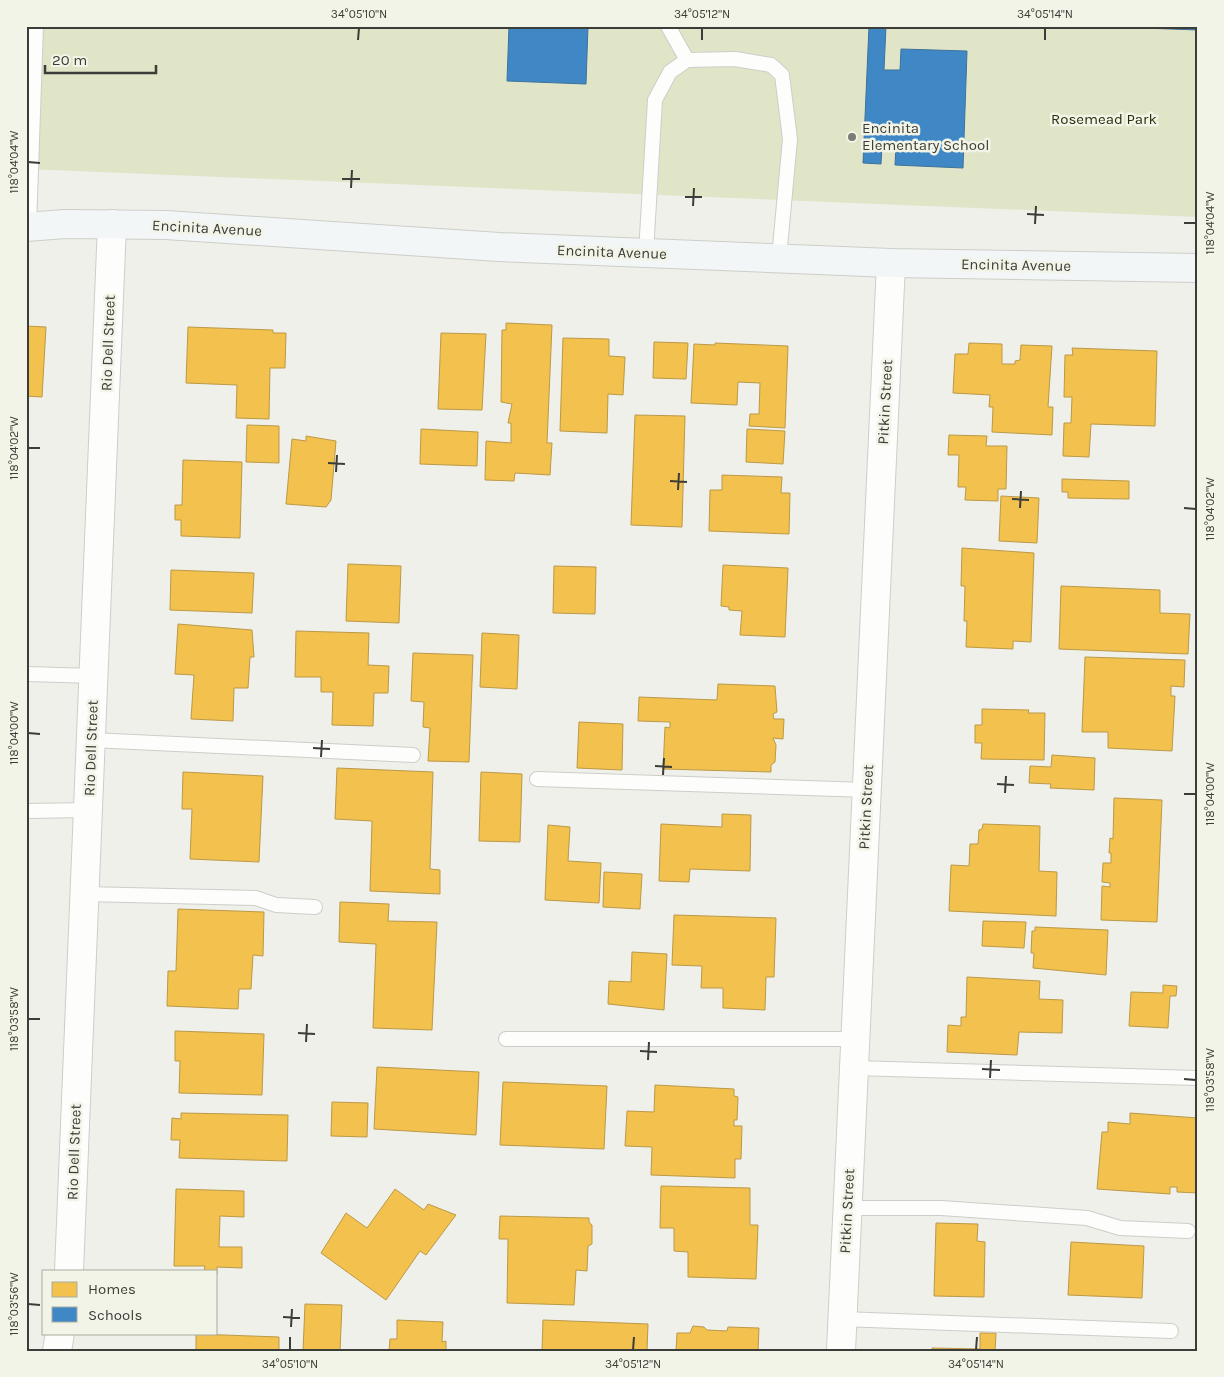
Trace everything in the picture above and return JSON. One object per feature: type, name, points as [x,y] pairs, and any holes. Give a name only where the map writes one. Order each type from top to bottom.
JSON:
[{"type":"street","name":"Encinita Avenue","points":[[28,227],[65,224],[166,225],[499,247],[891,263],[1198,268]]},
{"type":"street","name":"Rio Dell Street","points":[[69,1270],[112,224]]},
{"type":"street","name":"Pitkin Street","points":[[841,1351],[891,263]]},
{"type":"street","points":[[57,1351],[60,1334]]},
{"type":"lane","points":[[28,227],[28,141],[36,26]]},
{"type":"lane","points":[[668,26],[687,60]]},
{"type":"lane","points":[[646,253],[655,100],[670,72],[687,60],[735,59],[771,65],[782,74],[790,139],[779,258]]},
{"type":"lane","points":[[26,674],[94,676]]},
{"type":"lane","points":[[91,740],[413,755]]},
{"type":"lane","points":[[537,779],[867,790]]},
{"type":"lane","points":[[26,811],[88,810]]},
{"type":"lane","points":[[84,894],[256,898],[276,905],[315,907]]},
{"type":"lane","points":[[506,1039],[855,1039]]},
{"type":"lane","points":[[854,1068],[1198,1078]]},
{"type":"lane","points":[[848,1208],[971,1210],[1087,1218],[1120,1228],[1188,1231]]},
{"type":"lane","points":[[842,1319],[1171,1331]]},
{"type":"green space","name":"Rosemead Park","points":[[26,26],[1198,26],[1198,217],[26,169]]},
{"type":"building: Homes","points":[[506,323],[552,325],[547,443],[552,443],[550,475],[515,473],[514,481],[485,480],[486,441],[511,443],[511,423],[508,423],[512,404],[501,402],[502,330],[506,330]]},
{"type":"building: Homes","points":[[26,326],[46,327],[42,397],[26,396]]},
{"type":"building: Homes","points":[[188,327],[273,330],[273,333],[286,333],[285,368],[270,368],[269,419],[236,418],[237,385],[186,383]]},
{"type":"building: Homes","points":[[441,333],[486,334],[482,410],[438,409]]},
{"type":"building: Homes","points":[[563,338],[609,339],[609,356],[625,357],[623,395],[608,394],[607,433],[560,431]]},
{"type":"building: Homes","points":[[654,342],[688,343],[686,379],[653,378]]},
{"type":"building: Homes","points":[[715,343],[788,346],[785,428],[749,426],[750,414],[759,414],[760,383],[738,382],[737,405],[691,403],[694,344],[715,345]]},
{"type":"building: Homes","points":[[969,343],[1002,344],[1002,364],[1015,364],[1015,361],[1020,360],[1021,345],[1052,346],[1048,407],[1053,407],[1052,435],[992,432],[993,407],[989,407],[990,395],[953,393],[955,354],[968,354]]},
{"type":"building: Homes","points":[[1072,348],[1157,351],[1155,426],[1091,424],[1089,457],[1063,456],[1064,423],[1071,423],[1072,397],[1064,397],[1065,355],[1073,355]]},
{"type":"building: Homes","points":[[635,415],[685,416],[682,527],[631,525]]},
{"type":"building: Homes","points":[[247,425],[279,426],[279,463],[246,462]]},
{"type":"building: Homes","points":[[421,429],[478,432],[477,466],[420,464]]},
{"type":"building: Homes","points":[[747,429],[785,431],[783,464],[746,462]]},
{"type":"building: Homes","points":[[949,435],[987,436],[986,446],[1007,446],[1006,489],[998,489],[998,501],[965,500],[966,487],[958,487],[959,455],[948,455]]},
{"type":"building: Homes","points":[[306,436],[336,441],[331,500],[326,507],[286,504],[292,439],[306,441]]},
{"type":"building: Homes","points":[[183,460],[242,462],[240,538],[181,536],[181,520],[175,520],[175,505],[182,505]]},
{"type":"building: Homes","points":[[722,475],[782,477],[781,493],[790,493],[789,534],[709,531],[710,490],[722,490]]},
{"type":"building: Homes","points":[[1062,479],[1129,481],[1129,499],[1068,498],[1068,492],[1062,492]]},
{"type":"building: Homes","points":[[1001,496],[1039,498],[1037,543],[999,541]]},
{"type":"building: Homes","points":[[962,548],[1034,553],[1031,642],[1013,641],[1013,649],[966,647],[967,621],[964,621],[965,586],[961,586]]},
{"type":"building: Homes","points":[[348,564],[401,566],[399,623],[346,621]]},
{"type":"building: Homes","points":[[723,565],[788,568],[785,637],[740,635],[742,611],[729,610],[729,607],[721,606]]},
{"type":"building: Homes","points":[[554,566],[596,567],[595,614],[553,613]]},
{"type":"building: Homes","points":[[171,570],[254,573],[252,613],[170,610]]},
{"type":"building: Homes","points":[[1061,586],[1160,590],[1160,613],[1190,614],[1188,654],[1059,649]]},
{"type":"building: Homes","points":[[178,624],[252,630],[254,657],[250,657],[248,688],[234,688],[233,721],[191,719],[194,675],[175,674]]},
{"type":"building: Homes","points":[[296,631],[369,633],[368,665],[389,666],[388,693],[374,693],[373,726],[332,725],[333,692],[321,692],[321,677],[295,677]]},
{"type":"building: Homes","points":[[482,633],[519,635],[517,689],[480,687]]},
{"type":"building: Homes","points":[[413,653],[473,655],[469,762],[428,761],[430,728],[423,727],[424,702],[411,701]]},
{"type":"building: Homes","points":[[1085,657],[1185,660],[1184,687],[1171,686],[1171,696],[1175,696],[1172,751],[1108,748],[1108,732],[1082,732]]},
{"type":"building: Homes","points":[[718,684],[775,686],[777,712],[773,714],[774,719],[784,719],[783,739],[773,738],[776,745],[775,762],[771,765],[771,772],[663,769],[665,727],[670,728],[670,722],[638,721],[639,697],[717,700]]},
{"type":"building: Homes","points":[[982,709],[1029,710],[1028,713],[1045,713],[1044,760],[981,759],[982,743],[975,743],[975,725],[982,725]]},
{"type":"building: Homes","points":[[579,722],[623,724],[622,770],[577,768]]},
{"type":"building: Homes","points":[[1052,755],[1095,758],[1094,790],[1050,788],[1051,784],[1029,783],[1030,766],[1051,767]]},
{"type":"building: Homes","points":[[337,768],[433,772],[430,869],[440,870],[440,894],[370,891],[372,821],[335,819]]},
{"type":"building: Homes","points":[[183,772],[263,776],[259,862],[190,859],[192,809],[182,809]]},
{"type":"building: Homes","points":[[481,772],[522,774],[520,842],[479,841]]},
{"type":"building: Homes","points":[[1114,798],[1162,800],[1157,922],[1101,920],[1102,886],[1110,887],[1110,883],[1102,882],[1103,863],[1111,863],[1111,853],[1109,853],[1110,838],[1113,839]]},
{"type":"building: Homes","points":[[722,814],[751,815],[750,871],[690,869],[689,882],[659,881],[661,824],[722,827]]},
{"type":"building: Homes","points":[[983,824],[1040,826],[1039,871],[1057,872],[1056,916],[949,911],[951,865],[969,866],[970,844],[978,844],[979,830],[982,829]]},
{"type":"building: Homes","points":[[548,825],[570,827],[568,861],[601,863],[599,903],[545,900]]},
{"type":"building: Homes","points":[[604,872],[642,874],[640,909],[603,907]]},
{"type":"building: Homes","points":[[340,902],[389,904],[388,921],[437,922],[432,1030],[373,1028],[376,944],[339,942]]},
{"type":"building: Homes","points":[[178,909],[264,912],[263,956],[253,955],[251,989],[239,989],[238,1009],[167,1006],[168,971],[176,971]]},
{"type":"building: Homes","points":[[674,915],[776,918],[774,977],[766,977],[765,1010],[723,1008],[723,988],[701,988],[702,966],[672,965]]},
{"type":"building: Homes","points":[[983,921],[1026,922],[1024,948],[982,946]]},
{"type":"building: Homes","points":[[1035,927],[1108,930],[1106,975],[1033,968],[1034,953],[1031,953],[1032,931],[1035,931]]},
{"type":"building: Homes","points":[[632,952],[667,954],[664,1010],[608,1004],[609,981],[631,982]]},
{"type":"building: Homes","points":[[967,977],[1040,981],[1039,999],[1063,1000],[1062,1033],[1019,1032],[1017,1055],[947,1052],[948,1025],[961,1026],[961,1017],[966,1017]]},
{"type":"building: Homes","points":[[1163,985],[1177,986],[1176,996],[1170,996],[1168,1028],[1129,1026],[1131,992],[1163,993]]},
{"type":"building: Homes","points":[[175,1031],[264,1034],[262,1095],[179,1093],[180,1061],[175,1061]]},
{"type":"building: Homes","points":[[377,1067],[479,1072],[476,1135],[374,1129]]},
{"type":"building: Homes","points":[[503,1082],[607,1086],[604,1149],[500,1145]]},
{"type":"building: Homes","points":[[655,1085],[734,1089],[734,1096],[738,1097],[737,1120],[734,1120],[734,1126],[742,1126],[741,1159],[735,1159],[735,1178],[651,1175],[652,1147],[625,1146],[627,1111],[654,1112]]},
{"type":"building: Homes","points":[[332,1102],[368,1103],[367,1137],[331,1136]]},
{"type":"building: Homes","points":[[181,1113],[288,1115],[287,1161],[179,1158],[180,1140],[171,1140],[172,1118],[181,1119]]},
{"type":"building: Homes","points":[[1130,1113],[1198,1118],[1198,1193],[1177,1192],[1177,1187],[1170,1187],[1170,1194],[1097,1189],[1102,1132],[1108,1132],[1108,1122],[1130,1124]]},
{"type":"building: Homes","points":[[661,1186],[750,1188],[750,1225],[758,1225],[756,1279],[688,1277],[688,1252],[674,1251],[674,1228],[660,1228]]},
{"type":"building: Homes","points":[[176,1189],[244,1191],[244,1217],[220,1216],[219,1247],[242,1247],[242,1268],[217,1267],[217,1270],[204,1270],[205,1266],[174,1266]]},
{"type":"building: Homes","points":[[395,1189],[424,1210],[428,1204],[456,1215],[426,1255],[420,1251],[386,1300],[321,1253],[346,1213],[367,1228]]},
{"type":"building: Homes","points":[[500,1216],[589,1218],[589,1222],[592,1225],[592,1244],[588,1246],[587,1271],[576,1270],[574,1305],[507,1303],[508,1239],[499,1239]]},
{"type":"building: Homes","points":[[936,1223],[978,1224],[977,1241],[985,1242],[984,1297],[934,1296]]},
{"type":"building: Homes","points":[[1071,1242],[1144,1246],[1142,1298],[1068,1295]]},
{"type":"building: Homes","points":[[305,1304],[342,1305],[340,1351],[303,1351]]},
{"type":"building: Homes","points":[[397,1320],[443,1322],[442,1342],[446,1341],[446,1351],[389,1351],[390,1339],[397,1339]]},
{"type":"building: Homes","points":[[543,1320],[648,1324],[647,1351],[542,1351]]},
{"type":"building: Homes","points":[[693,1326],[704,1327],[707,1330],[727,1331],[728,1327],[759,1328],[758,1351],[676,1351],[677,1333],[690,1333]]},
{"type":"building: Homes","points":[[980,1333],[996,1333],[995,1351],[932,1351],[932,1348],[980,1349]]},
{"type":"building: Homes","points":[[196,1334],[279,1337],[279,1351],[196,1351]]},
{"type":"building: Schools","points":[[509,26],[588,26],[586,84],[507,81]]},
{"type":"building: Schools","points":[[869,26],[886,26],[884,70],[900,70],[901,49],[967,51],[963,168],[895,165],[896,145],[882,145],[881,164],[863,163]]},
{"type":"building: Schools","points":[[1144,26],[1198,26],[1198,30],[1143,28]]},
{"type":"place","name":"Encinita Elementary School","points":[[852,137]]}]
